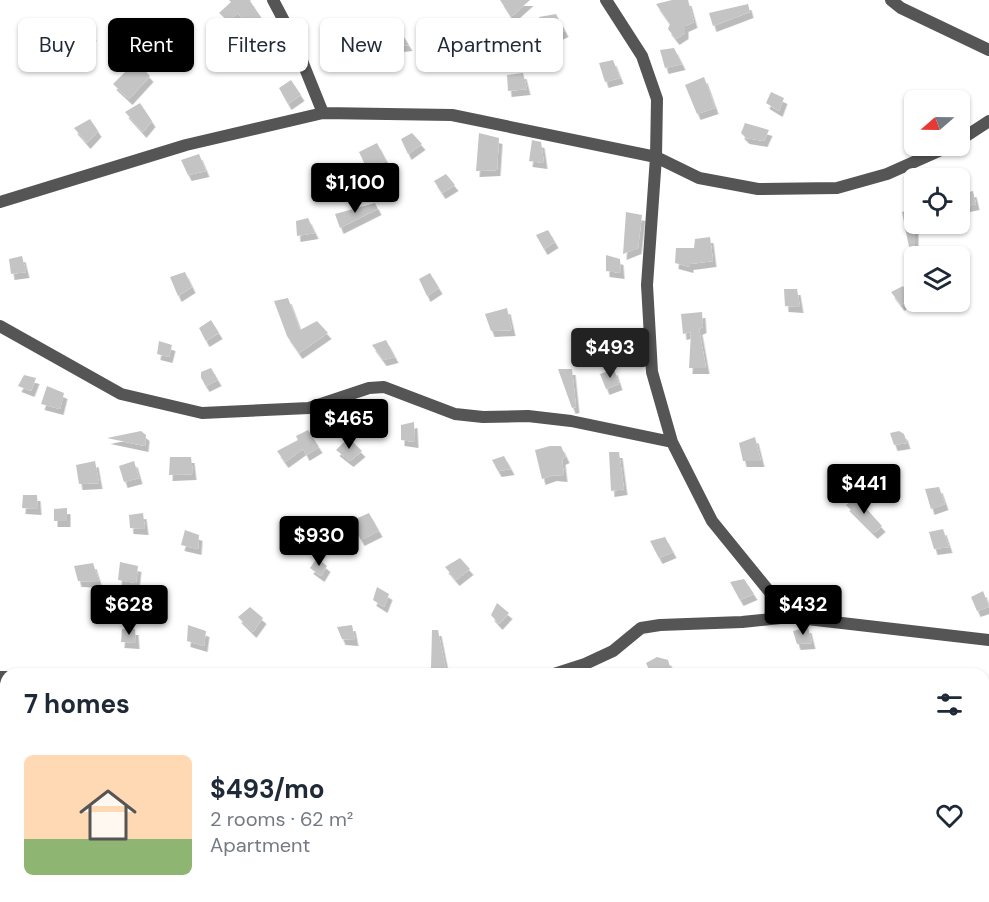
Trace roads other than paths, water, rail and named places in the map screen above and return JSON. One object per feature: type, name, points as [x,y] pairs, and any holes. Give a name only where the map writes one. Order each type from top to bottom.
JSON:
[{"type":"street","points":[[273,0],[292,36],[323,113]]},
{"type":"street","points":[[606,0],[642,56],[657,99],[656,157],[647,285],[652,372],[672,442],[712,522],[790,617]]},
{"type":"street","points":[[891,0],[901,8],[989,50]]},
{"type":"street","points":[[0,202],[186,145],[323,113],[452,115],[656,157],[699,178],[759,189],[837,188],[887,174],[928,156]]},
{"type":"street","points":[[970,133],[989,121]]},
{"type":"street","points":[[0,326],[121,394],[202,413],[309,408],[369,388],[384,387],[455,414],[483,417],[528,416],[571,421],[672,442]]},
{"type":"street","points":[[573,668],[613,651],[641,628],[683,623],[742,622],[790,617],[989,640]]}]
